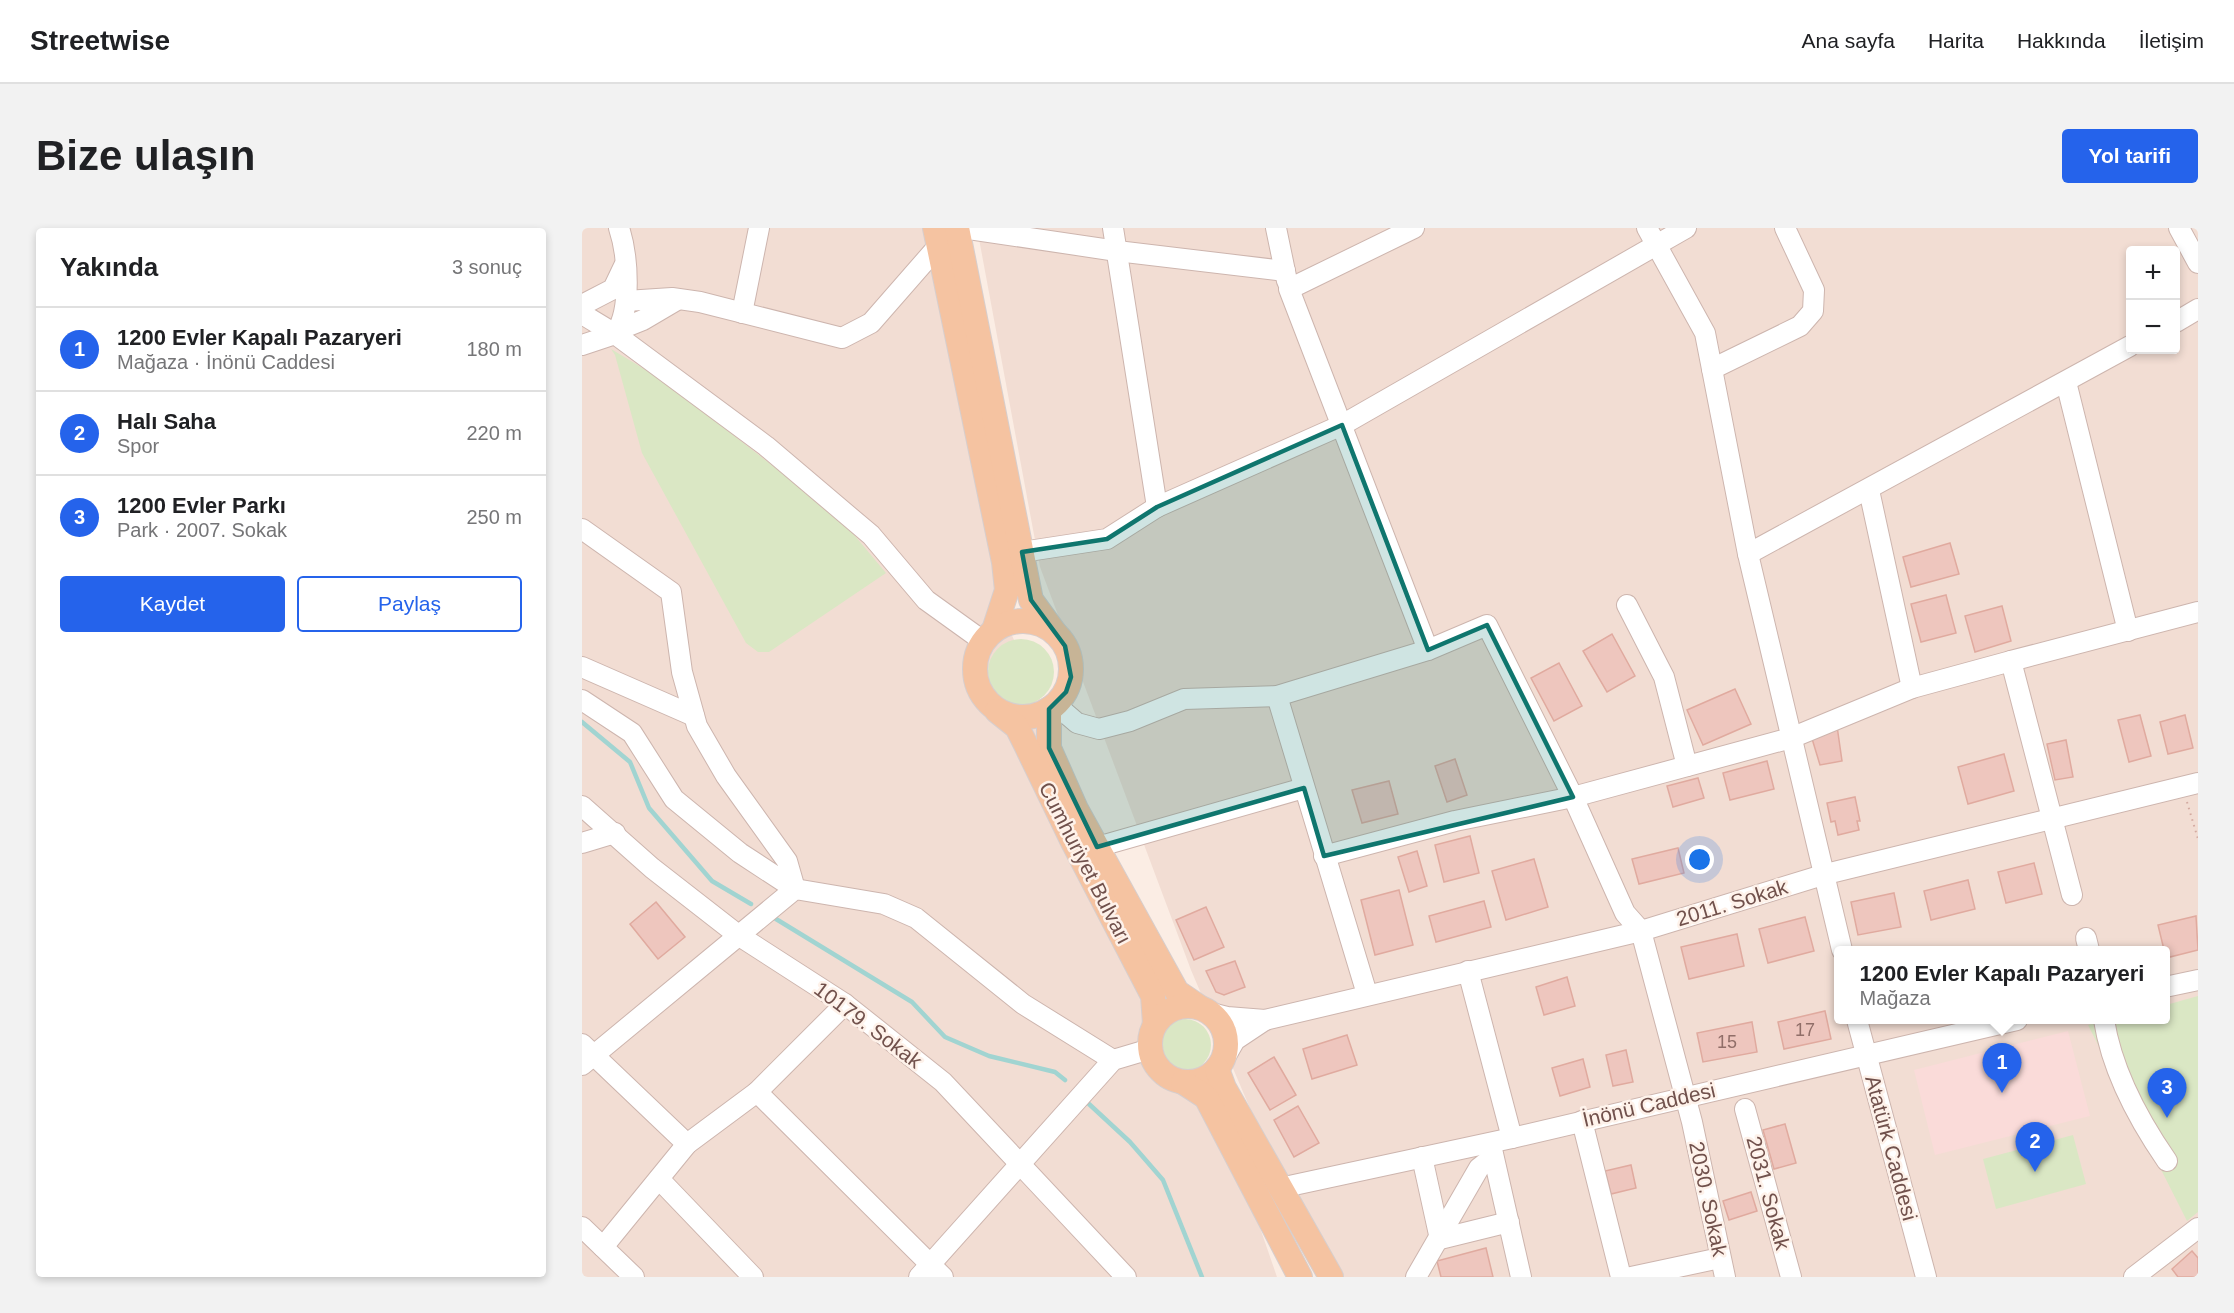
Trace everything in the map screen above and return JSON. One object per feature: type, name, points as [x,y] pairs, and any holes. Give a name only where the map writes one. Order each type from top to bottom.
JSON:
[{"type":"main road","points":[[936,236],[1004,562],[1007,590],[989,635],[976,656],[974,672],[977,688],[986,701],[998,711],[1012,717],[1028,718],[1053,707],[1065,692],[1071,669],[1065,646],[1031,600],[956,228]]},
{"type":"main road","points":[[989,635],[1009,622],[1025,621],[1041,624],[1055,633]]},
{"type":"main road","points":[[1053,707],[1049,748],[1076,808],[1177,992],[1220,1022],[1225,1034],[1227,1046],[1220,1064],[1202,1080],[1183,1082]]},
{"type":"main road","name":"Cumhuriyet Bulvarı","points":[[998,711],[1017,727],[1073,842],[1153,996],[1155,1024]]},
{"type":"main road","points":[[1205,1010],[1174,1008],[1163,1014],[1155,1024],[1150,1036],[1150,1049],[1161,1071],[1206,1097],[1300,1277]]},
{"type":"main road","points":[[1220,1064],[1224,1088],[1331,1277]]},
{"type":"street","points":[[617,332],[624,317],[626,301],[619,228]]},
{"type":"street","points":[[742,313],[759,228]]},
{"type":"street","points":[[626,301],[679,298],[842,338],[872,323],[936,236],[956,228]]},
{"type":"street","points":[[962,228],[1287,280],[1414,228]]},
{"type":"street","points":[[1113,228],[1157,507]]},
{"type":"street","points":[[1276,228],[1287,280],[1428,650]]},
{"type":"street","points":[[1022,552],[1107,539],[1157,507],[1342,425],[1652,236],[1686,228]]},
{"type":"street","points":[[1712,369],[1800,326],[1813,311],[1814,290],[1785,228]]},
{"type":"street","points":[[2179,228],[2198,263]]},
{"type":"street","points":[[1652,236],[1706,333],[1748,554],[1826,874],[1841,946]]},
{"type":"street","points":[[582,304],[613,289],[624,267]]},
{"type":"street","points":[[582,345],[643,320],[679,298]]},
{"type":"street","points":[[2180,319],[2198,309]]},
{"type":"street","points":[[582,314],[617,332],[766,446],[871,535],[926,600],[989,635]]},
{"type":"street","points":[[1748,554],[2126,348]]},
{"type":"street","points":[[2066,382],[2128,630]]},
{"type":"street","points":[[1869,490],[1912,688]]},
{"type":"street","points":[[582,529],[671,592],[682,672],[697,726],[726,776],[786,861],[795,888]]},
{"type":"street","points":[[1627,605],[1664,677],[1687,766]]},
{"type":"street","points":[[1324,856],[1455,821],[1573,797],[1791,738],[1912,688],[2198,612]]},
{"type":"street","points":[[1053,707],[1077,723],[1099,729],[1130,721],[1184,699],[1277,696],[1428,650],[1487,625],[1573,797],[1625,913],[1641,931]]},
{"type":"street","points":[[2011,660],[2072,895]]},
{"type":"street","points":[[582,667],[694,716]]},
{"type":"street","points":[[1277,696],[1367,994]]},
{"type":"street","points":[[582,700],[632,733],[674,799],[740,853],[795,888],[885,904],[916,918],[1023,1004],[1113,1060]]},
{"type":"street","name":"2011. Sokak","points":[[1265,1020],[1367,994],[1641,931],[1826,874],[2190,785]]},
{"type":"street","points":[[1097,847],[1304,788]]},
{"type":"street","name":"10179. Sokak","points":[[582,806],[652,868],[738,935],[845,1004],[943,1082],[1126,1277]]},
{"type":"street","points":[[582,843],[615,833]]},
{"type":"street","points":[[687,1144],[586,1055],[795,888]]},
{"type":"street","name":"2030. Sokak","points":[[1641,931],[1686,1096],[1725,1277]]},
{"type":"street","points":[[1468,971],[1512,1138]]},
{"type":"street","points":[[2170,986],[2198,980]]},
{"type":"street","points":[[603,1247],[687,1144],[757,1092],[845,1004]]},
{"type":"street","points":[[1205,1010],[1227,1017],[1265,1020]]},
{"type":"street","points":[[1220,1064],[1236,1040],[1265,1020]]},
{"type":"street","name":"Atatürk Caddesi","points":[[1858,1024],[1926,1277]]},
{"type":"street","name":"İnönü Caddesi","points":[[1280,1188],[1422,1157],[1492,1150],[1512,1138],[2000,1024]]},
{"type":"street","points":[[2105,1024],[2107,1039],[2139,1118],[2167,1161]]},
{"type":"street","points":[[757,1092],[931,1273],[1020,1164],[1113,1060],[1150,1049]]},
{"type":"street","name":"2031. Sokak","points":[[1745,1109],[1791,1277]]},
{"type":"street","points":[[1582,1121],[1621,1277]]},
{"type":"street","points":[[1492,1150],[1521,1277]]},
{"type":"street","points":[[1416,1277],[1479,1168],[1492,1150]]},
{"type":"street","points":[[1422,1157],[1440,1239]]},
{"type":"street","points":[[658,1179],[753,1277]]},
{"type":"street","points":[[1440,1239],[1509,1222]]},
{"type":"street","points":[[582,1227],[634,1277]]},
{"type":"street","points":[[2145,1274],[2198,1228]]},
{"type":"street","points":[[1631,1277],[1720,1258]]},
{"type":"path","points":[[2190,785],[2198,839]]},
{"type":"highlighted area","points":[[1342,425],[1428,650],[1487,625],[1573,797],[1324,856],[1304,788],[1097,847],[1049,748],[1049,709],[1066,692],[1071,677],[1065,646],[1031,600],[1022,552],[1107,539],[1157,507]]},
{"type":"shaded area","points":[[582,228],[946,228],[1010,631],[1208,1077],[1277,1277],[582,1277]]},
{"type":"shaded area","points":[[977,228],[2198,228],[2198,1277],[1322,1277],[1191,970],[1040,567]]},
{"type":"shaded area","points":[[2068,1031],[2090,1116],[1935,1155],[1914,1070]]},
{"type":"green space","points":[[611,349],[661,379],[840,518],[886,573],[769,652],[758,652],[746,643],[642,453],[615,355]]},
{"type":"green space","points":[[1021,639],[1034,642],[1044,649],[1051,659],[1054,672],[1051,685],[1044,695],[1034,702],[1021,705],[1008,702],[998,695],[991,685],[988,672],[991,659],[998,649],[1008,642]]},
{"type":"green space","points":[[2198,996],[2198,1212],[2187,1221],[2088,1025],[2170,1024],[2170,1004]]},
{"type":"green space","points":[[1180,1019],[1190,1019],[1204,1026],[1211,1045],[1204,1064],[1190,1071],[1180,1071],[1170,1067],[1163,1060],[1159,1050],[1159,1040],[1163,1030],[1170,1023]]},
{"type":"green space","points":[[2073,1135],[2086,1184],[1996,1209],[1983,1159]]},
{"type":"building","points":[[1950,543],[1959,574],[1911,587],[1903,557]]},
{"type":"building","points":[[1946,595],[1956,633],[1921,642],[1911,604]]},
{"type":"building","points":[[2002,606],[2011,641],[1975,652],[1965,616]]},
{"type":"building","points":[[1612,634],[1635,676],[1607,692],[1583,651]]},
{"type":"building","points":[[1559,663],[1582,706],[1554,721],[1531,678]]},
{"type":"building","points":[[1735,689],[1751,724],[1703,745],[1687,710]]},
{"type":"building","points":[[2140,715],[2151,756],[2129,762],[2118,720]]},
{"type":"building","points":[[2185,715],[2193,748],[2168,754],[2160,722]]},
{"type":"building","points":[[1837,726],[1842,761],[1820,765],[1810,732]]},
{"type":"building","points":[[2066,740],[2073,777],[2055,780],[2047,744]]},
{"type":"building","points":[[2004,754],[2014,791],[1968,804],[1958,767]]},
{"type":"building","points":[[1455,759],[1467,795],[1447,802],[1435,766]]},
{"type":"building","points":[[1767,761],[1774,789],[1730,800],[1723,773]]},
{"type":"building","points":[[1698,778],[1704,798],[1673,807],[1667,786]]},
{"type":"building","points":[[1389,781],[1398,814],[1362,823],[1352,790]]},
{"type":"building","points":[[1855,797],[1860,821],[1857,821],[1859,830],[1838,835],[1835,821],[1831,822],[1827,803]]},
{"type":"building","points":[[1470,836],[1479,873],[1444,882],[1435,845]]},
{"type":"building","points":[[1678,848],[1684,873],[1639,884],[1632,859]]},
{"type":"building","points":[[1417,851],[1427,886],[1409,892],[1398,857]]},
{"type":"building","points":[[1534,859],[1548,907],[1506,920],[1492,871]]},
{"type":"building","points":[[2034,863],[2042,894],[2006,903],[1998,872]]},
{"type":"building","points":[[1968,880],[1975,909],[1931,920],[1924,891]]},
{"type":"building","points":[[1399,890],[1413,945],[1375,955],[1361,900]]},
{"type":"building","points":[[1894,893],[1901,927],[1858,935],[1851,902]]},
{"type":"building","points":[[1484,901],[1491,927],[1436,942],[1429,916]]},
{"type":"building","points":[[656,902],[685,937],[658,959],[630,924]]},
{"type":"building","points":[[1206,907],[1224,947],[1194,960],[1176,920]]},
{"type":"building","points":[[2196,916],[2198,950],[2170,957],[2170,946],[2163,946],[2158,925]]},
{"type":"building","points":[[1805,917],[1814,951],[1768,963],[1759,929]]},
{"type":"building","points":[[1737,934],[1744,966],[1689,979],[1681,947]]},
{"type":"building","points":[[1235,961],[1245,987],[1224,995],[1216,992],[1206,971]]},
{"type":"building","points":[[1567,977],[1575,1006],[1544,1015],[1536,987]]},
{"type":"building","points":[[1825,1011],[1831,1039],[1784,1049],[1778,1022]]},
{"type":"building","points":[[1752,1022],[1757,1052],[1703,1062],[1697,1033]]},
{"type":"building","points":[[1347,1035],[1357,1065],[1312,1079],[1303,1049]]},
{"type":"building","points":[[1626,1050],[1633,1082],[1613,1086],[1606,1055]]},
{"type":"building","points":[[1274,1057],[1296,1095],[1270,1110],[1248,1073]]},
{"type":"building","points":[[1583,1059],[1590,1087],[1560,1096],[1552,1068]]},
{"type":"building","points":[[1298,1106],[1319,1143],[1294,1157],[1274,1120]]},
{"type":"building","points":[[1785,1124],[1796,1163],[1774,1169],[1763,1130]]},
{"type":"building","points":[[1631,1165],[1636,1188],[1611,1194],[1605,1171]]},
{"type":"building","points":[[1751,1192],[1757,1211],[1729,1220],[1723,1201]]},
{"type":"building","points":[[1486,1248],[1493,1277],[1441,1277],[1437,1261]]},
{"type":"building","points":[[2192,1251],[2198,1258],[2198,1277],[2178,1277],[2172,1269]]},
{"type":"waterway","points":[[582,722],[630,762],[649,808],[712,881],[751,904]]},
{"type":"waterway","points":[[776,919],[912,1002],[945,1037],[989,1056],[1055,1072],[1065,1080]]},
{"type":"waterway","points":[[1089,1104],[1130,1142],[1163,1180],[1202,1277]]},
{"type":"place","name":"1200 Evler Kapalı Pazaryeri","points":[[2002,1093]]},
{"type":"place","name":"1200 Evler Parkı","points":[[2167,1118]]},
{"type":"place","name":"Halı Saha","points":[[2035,1172]]}]
